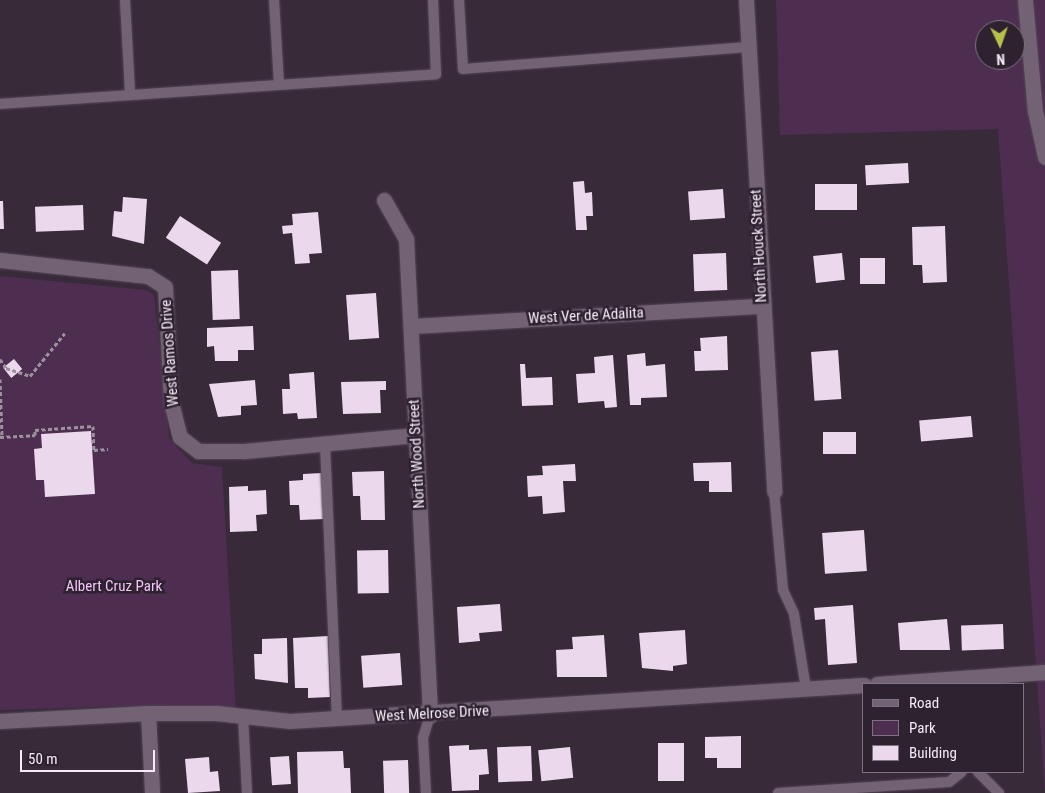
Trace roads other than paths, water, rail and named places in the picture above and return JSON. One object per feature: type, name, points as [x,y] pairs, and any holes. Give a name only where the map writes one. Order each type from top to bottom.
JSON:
[{"type":"street","name":"North Houck Street","points":[[746,0],[774,491]]},
{"type":"street","points":[[1025,0],[1035,111],[1045,157]]},
{"type":"street","name":"North Wood Street","points":[[384,200],[406,239],[430,715]]},
{"type":"street","name":"West Ramos Drive","points":[[0,260],[148,276],[165,287],[171,402],[180,437],[198,450],[325,444],[416,435]]},
{"type":"street","name":"West Ver de Adalita","points":[[410,326],[762,306]]},
{"type":"street","points":[[911,683],[978,681],[1045,672]]},
{"type":"street","name":"West Melrose Drive","points":[[0,721],[148,713],[243,716],[290,721],[430,715],[862,685]]},
{"type":"street","points":[[148,713],[152,793]]},
{"type":"lane","points":[[125,0],[130,93]]},
{"type":"lane","points":[[274,0],[278,84]]},
{"type":"lane","points":[[0,104],[130,93],[436,74],[433,0]]},
{"type":"lane","points":[[459,0],[463,69],[749,47]]},
{"type":"lane","points":[[325,444],[338,719]]},
{"type":"lane","points":[[774,491],[783,590],[794,614],[806,689]]},
{"type":"lane","points":[[426,793],[423,738],[430,715]]},
{"type":"lane","points":[[243,716],[247,793]]},
{"type":"lane","points":[[778,793],[949,782],[961,773]]},
{"type":"lane","points":[[979,773],[999,793]]},
{"type":"park label","name":"Albert Cruz Park","points":[[114,587]]}]
